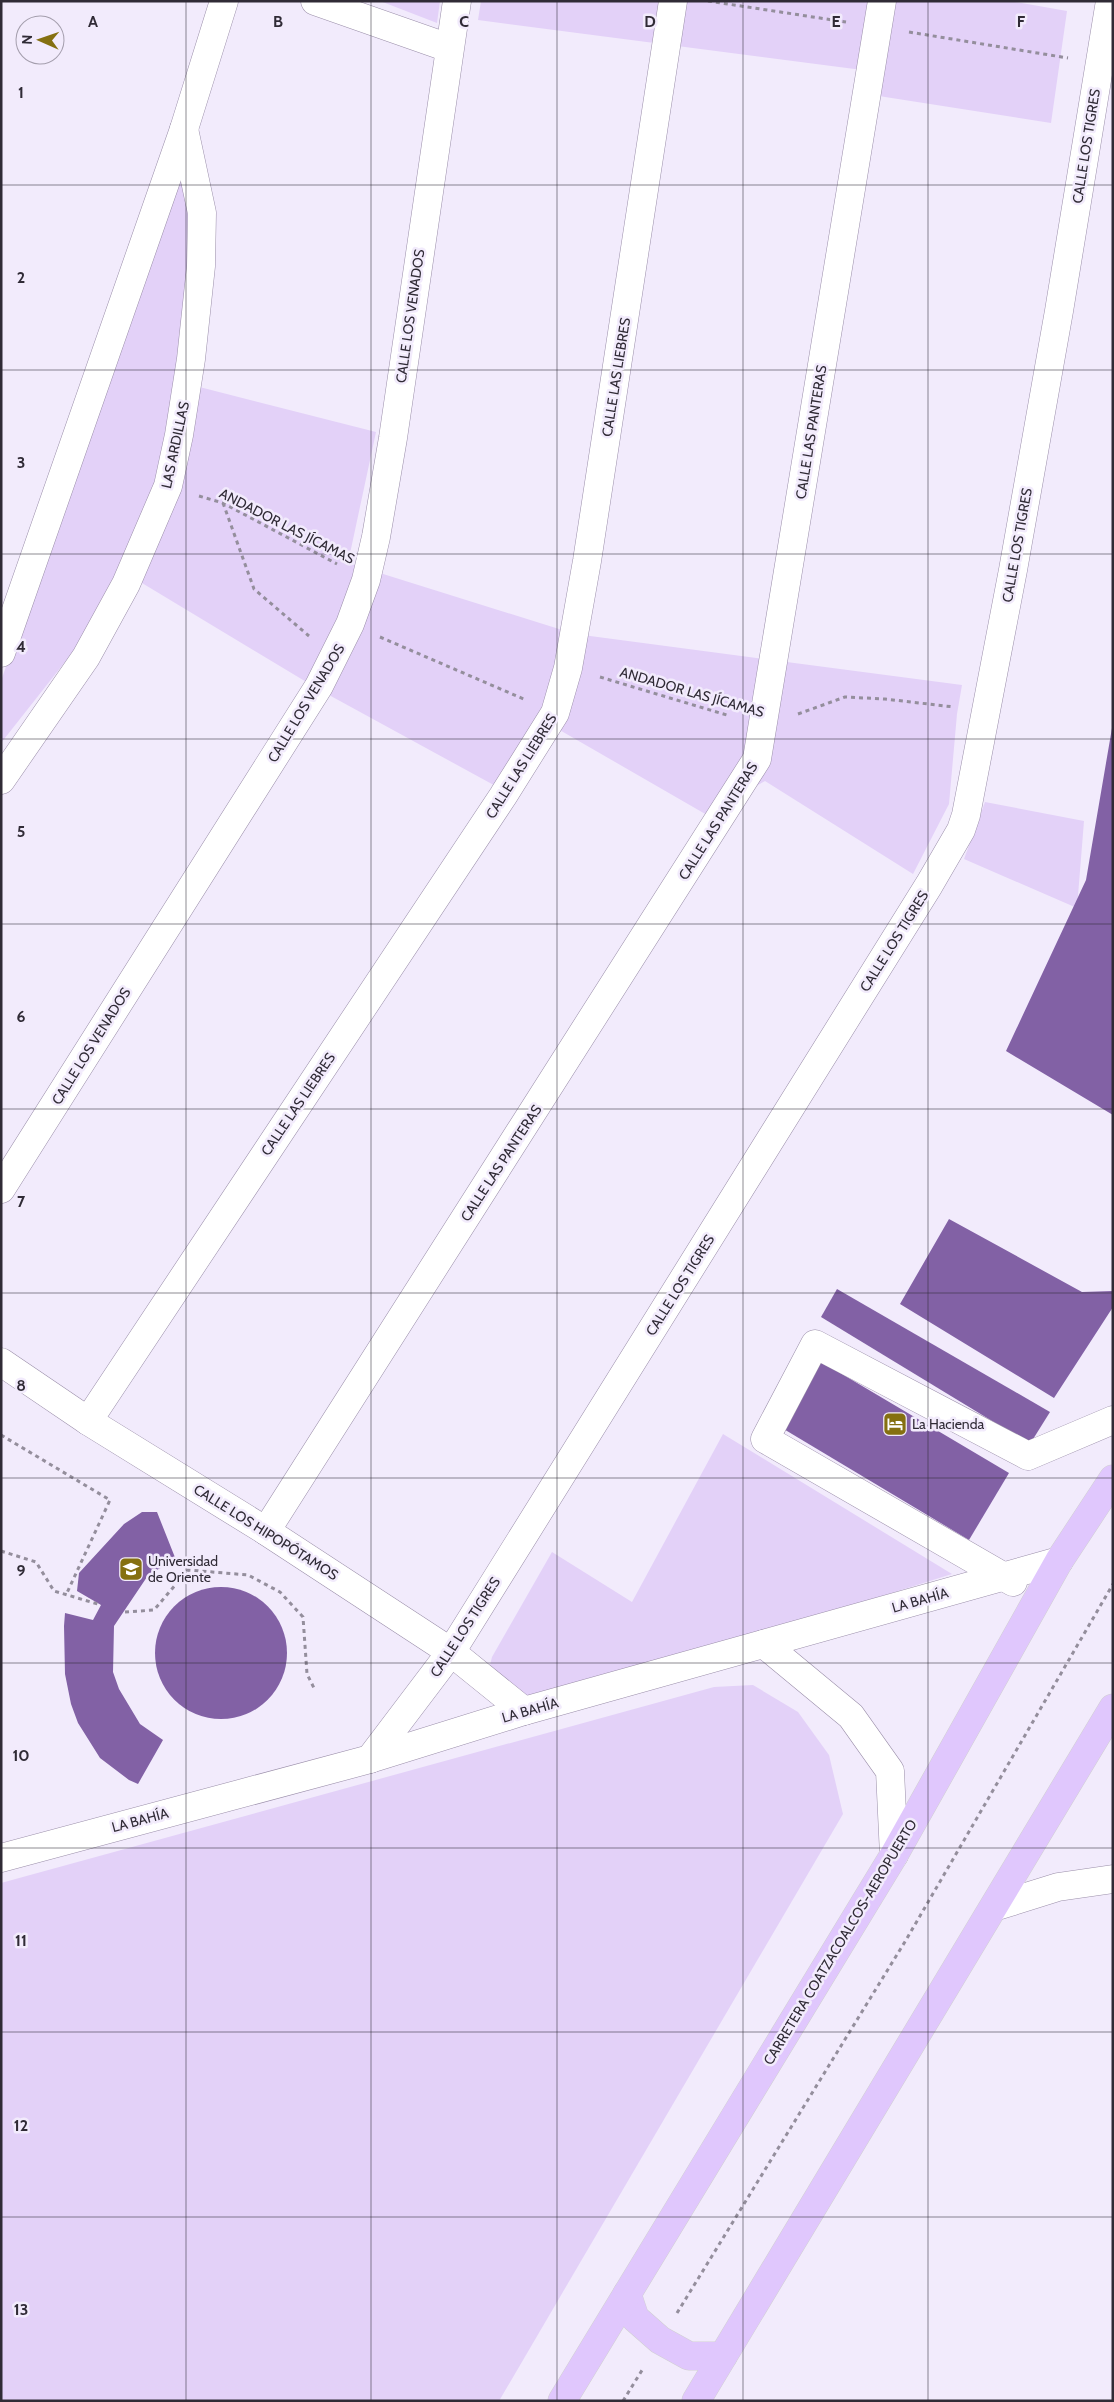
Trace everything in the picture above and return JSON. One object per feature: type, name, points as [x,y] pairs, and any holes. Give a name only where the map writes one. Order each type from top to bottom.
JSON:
[{"type":"main road","name":"CARRETERA COATZACOALCOS-AEROPUERTO","points":[[562,2401],[894,1855],[1059,1561],[1113,1479]]},
{"type":"main road","points":[[696,2401],[1113,1708]]},
{"type":"main road","points":[[627,2294],[635,2318],[660,2340],[689,2356],[723,2356]]},
{"type":"street","name":"LAS ARDILLAS","points":[[1,653],[184,129],[224,1]]},
{"type":"street","points":[[315,1],[449,48]]},
{"type":"street","name":"CALLE LOS VENADOS","points":[[1,1189],[319,686],[350,624],[366,580],[393,438],[457,1]]},
{"type":"street","name":"CALLE LAS LIEBRES","points":[[88,1421],[503,796],[555,713],[568,668],[587,561],[673,1]]},
{"type":"street","name":"CALLE LAS PANTERAS","points":[[266,1531],[757,760],[882,1]]},
{"type":"street","name":"CALLE LOS TIGRES","points":[[370,1759],[451,1652],[945,859],[961,830],[966,815],[987,710],[1058,321],[1110,1]]},
{"type":"street","name":"LAS ARDILLAS","points":[[1,780],[86,657],[126,584],[168,486],[180,435],[202,266],[202,213],[184,129]]},
{"type":"street","points":[[1039,1597],[765,1440],[815,1344],[1028,1456],[1113,1420]]},
{"type":"street","name":"CALLE LOS HIPOPÓTAMOS","points":[[1,1362],[88,1421],[266,1531],[451,1652],[524,1712]]},
{"type":"street","name":"LA BAHÍA","points":[[1,1858],[370,1759],[524,1712],[1059,1561]]},
{"type":"street","points":[[764,1644],[851,1716],[890,1771],[894,1855]]},
{"type":"street","points":[[994,1907],[1058,1887],[1113,1879]]},
{"type":"path","name":"ANDADOR LAS JÍCAMAS","points":[[168,486],[222,503],[366,580]]},
{"type":"path","points":[[222,503],[254,589],[334,657]]},
{"type":"path","points":[[350,624],[555,713]]},
{"type":"path","name":"ANDADOR LAS JÍCAMAS","points":[[568,668],[762,726],[845,697],[885,699],[987,710]]},
{"type":"path","points":[[1,1436],[110,1500],[66,1595]]},
{"type":"path","points":[[1,1551],[36,1562],[54,1591],[102,1605]]},
{"type":"path","points":[[125,1612],[154,1610],[188,1570],[248,1575],[280,1592],[303,1617],[307,1674],[314,1688]]},
{"type":"path","points":[[623,2401],[906,1940],[1113,1584]]},
{"type":"shaded area","points":[[380,1],[440,1],[437,23]]},
{"type":"shaded area","points":[[481,1],[1010,1],[1067,11],[1051,123],[866,94],[870,71],[478,20]]},
{"type":"shaded area","points":[[177,175],[195,215],[180,382],[376,432],[348,563],[575,634],[962,685],[957,714],[949,804],[913,874],[765,781],[707,815],[544,721],[501,789],[318,689],[132,577],[1,743],[1,681]]},
{"type":"shaded area","points":[[985,802],[1084,821],[1077,908],[964,859]]},
{"type":"shaded area","points":[[723,1434],[952,1574],[535,1705],[489,1669],[492,1657],[552,1552],[632,1602]]},
{"type":"shaded area","points":[[753,1685],[798,1712],[829,1755],[843,1814],[499,2401],[1,2401],[1,1883],[714,1687]]},
{"type":"building","points":[[1112,728],[1113,1115],[1006,1051],[1086,880]]},
{"type":"building","points":[[949,1219],[1082,1292],[1113,1291],[1113,1307],[1054,1398],[900,1304]]},
{"type":"building","points":[[837,1289],[1050,1412],[1030,1444],[821,1317]]},
{"type":"building","points":[[820,1361],[1009,1473],[969,1540],[782,1428]]},
{"type":"building","points":[[142,1512],[157,1512],[176,1560],[149,1574],[114,1626],[113,1672],[119,1689],[140,1724],[163,1740],[138,1784],[129,1780],[100,1758],[78,1723],[71,1704],[65,1674],[64,1626],[65,1613],[93,1620],[101,1605],[77,1591],[79,1573],[124,1524]]},
{"type":"building","points":[[221,1587],[246,1592],[257,1598],[267,1607],[276,1617],[282,1628],[287,1653],[282,1678],[276,1689],[267,1699],[257,1708],[246,1714],[221,1719],[196,1714],[185,1708],[175,1699],[166,1689],[160,1678],[155,1653],[160,1628],[166,1617],[175,1607],[185,1598],[196,1592]]},
{"type":"place","name":"La Hacienda","points":[[895,1424]]},
{"type":"place","name":"Universidad de Oriente","points":[[131,1569]]}]
